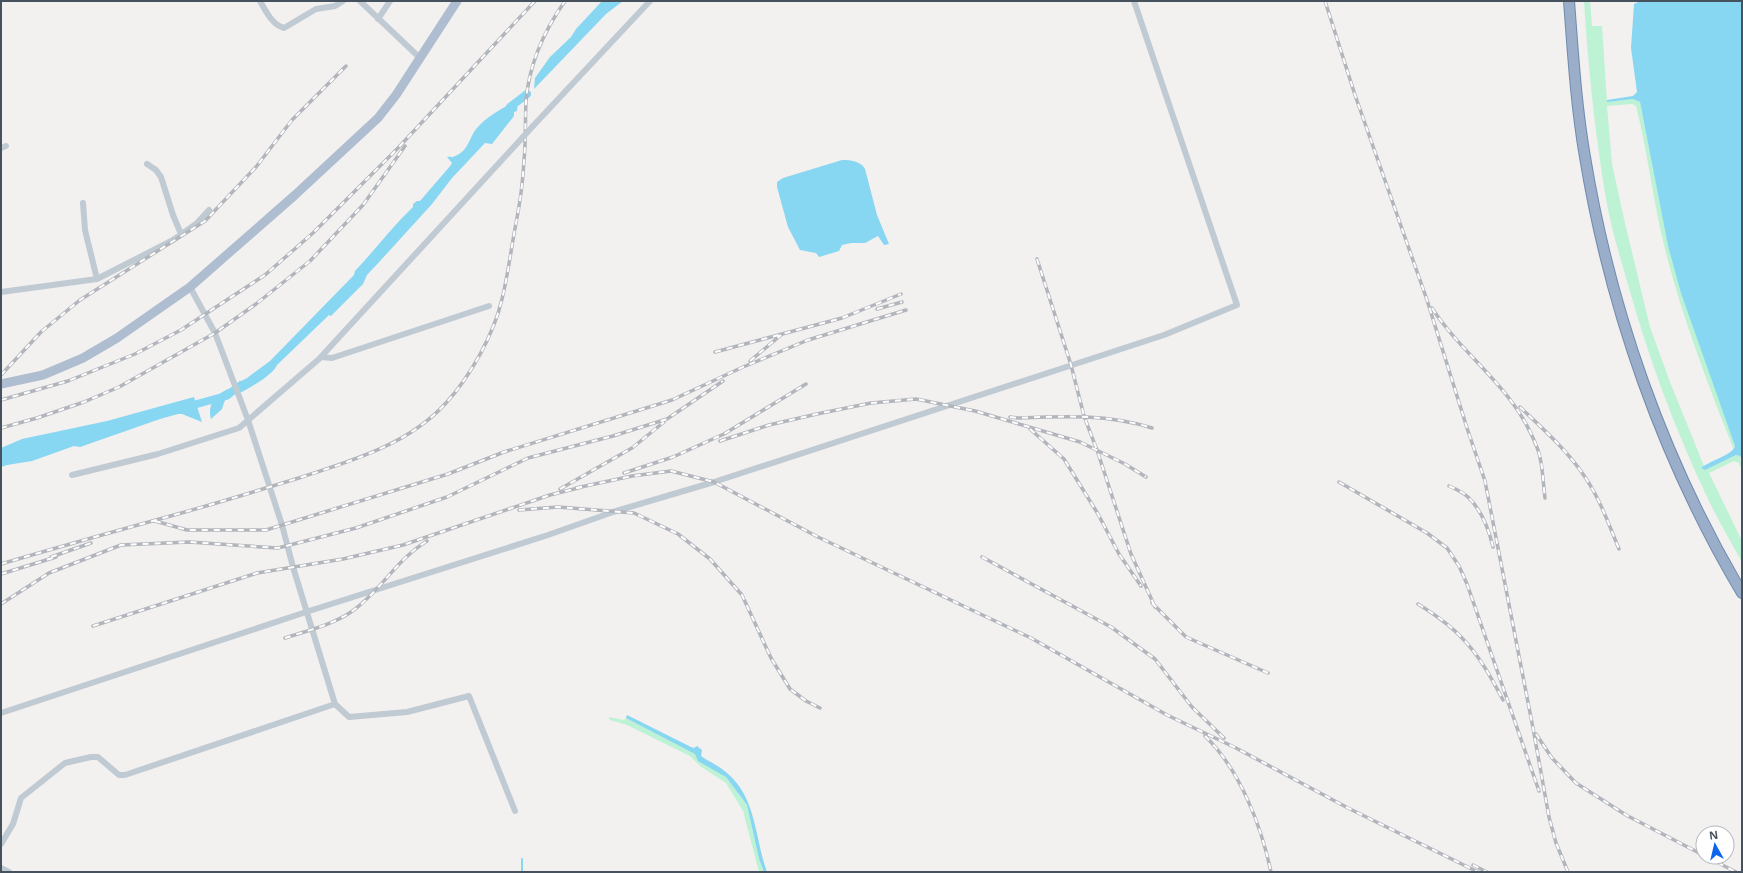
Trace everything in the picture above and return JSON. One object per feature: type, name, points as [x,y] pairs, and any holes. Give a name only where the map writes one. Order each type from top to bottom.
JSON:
[{"type":"highway","points":[[1569,1],[1573,59],[1585,156],[1594,204],[1609,268],[1629,339],[1656,415],[1686,485],[1720,554],[1742,592]]},
{"type":"main road","points":[[1,384],[43,375],[83,358],[117,338],[190,287],[295,195],[378,118],[387,108],[457,1]]},
{"type":"street","points":[[260,1],[271,19],[278,26],[284,28],[316,9],[334,6],[343,1]]},
{"type":"street","points":[[360,1],[420,58]]},
{"type":"street","points":[[378,19],[390,1]]},
{"type":"street","points":[[72,475],[158,454],[239,428],[321,357],[650,1]]},
{"type":"street","points":[[1,713],[306,612],[525,543],[613,512],[714,482],[1164,335],[1237,305],[1134,1]]},
{"type":"street","points":[[147,164],[156,170],[161,177],[173,215],[182,234]]},
{"type":"street","points":[[83,203],[85,230],[97,279]]},
{"type":"street","points":[[1,292],[97,279],[173,240],[196,224],[209,210]]},
{"type":"street","points":[[190,287],[215,333],[248,420],[282,525],[306,612],[335,704],[349,717],[407,712],[469,696],[515,810]]},
{"type":"street","points":[[321,357],[332,358],[489,306]]},
{"type":"street","points":[[1,844],[13,824],[21,798],[66,763],[91,757],[98,757],[119,775],[125,775],[335,704]]},
{"type":"street","points":[[1,868],[9,872]]},
{"type":"green space","points":[[1584,1],[1590,1],[1592,26],[1602,26],[1607,102],[1633,99],[1640,102],[1668,246],[1735,446],[1734,450],[1696,351],[1679,300],[1661,231],[1636,106],[1632,104],[1607,106],[1612,164],[1650,327],[1670,382],[1704,466],[1701,468],[1705,470],[1736,455],[1740,456],[1742,471],[1739,463],[1734,461],[1709,473],[1742,541],[1742,562],[1709,501],[1663,393],[1635,309],[1618,251],[1608,209],[1598,150]]},
{"type":"green space","points":[[609,717],[624,720],[626,718],[696,754],[726,777],[747,805],[759,859],[764,872],[759,872],[743,811],[726,783],[700,766],[690,756],[627,725],[610,720]]},
{"type":"water","points":[[602,1],[623,1],[606,14],[534,89],[535,78],[550,57],[571,37],[576,29]]},
{"type":"water","points":[[1640,1],[1742,1],[1742,460],[1740,456],[1736,455],[1705,470],[1701,468],[1730,452],[1735,446],[1681,293],[1668,246],[1640,102],[1633,99],[1607,102],[1607,100],[1633,96],[1637,92],[1631,48],[1634,4]]},
{"type":"water","points":[[518,100],[517,111],[514,112],[514,116],[492,144],[485,143],[452,178],[432,204],[367,275],[363,284],[331,316],[329,315],[277,365],[271,373],[238,394],[234,385],[247,378],[270,361],[354,275],[355,271],[413,207],[413,204],[420,201],[451,165],[452,163],[447,157],[453,157],[460,154],[481,123]]},
{"type":"water","points":[[842,160],[861,164],[865,169],[877,215],[889,244],[884,245],[878,236],[865,243],[851,243],[842,245],[839,251],[819,257],[816,253],[800,250],[788,227],[777,182],[783,178]]},
{"type":"water","points":[[228,389],[231,398],[225,400],[222,409],[211,419],[210,409],[213,401],[219,394]]},
{"type":"water","points":[[194,397],[202,422],[182,414],[178,414],[80,447],[74,446],[32,461],[1,467],[1,448],[22,439],[107,421]]},
{"type":"water","points":[[627,715],[691,747],[694,748],[697,746],[702,750],[701,756],[722,769],[733,779],[742,791],[753,816],[767,872],[764,872],[759,859],[747,805],[726,777],[698,761],[695,754],[626,718]]},
{"type":"waterway","points":[[510,107],[527,94]]},
{"type":"waterway","points":[[186,407],[226,396],[241,385]]},
{"type":"waterway","points":[[522,859],[522,872]]},
{"type":"railway","points":[[1,400],[68,381],[135,354],[181,330],[265,275],[313,233],[398,148],[535,1]]},
{"type":"railway","points":[[1,564],[214,504],[361,457],[398,440],[431,417],[446,403],[464,381],[480,354],[493,326],[502,299],[519,208],[523,176],[526,101],[530,74],[544,36],[557,12],[565,1]]},
{"type":"railway","points":[[1325,1],[1355,95],[1427,300],[1485,481],[1549,817],[1556,843],[1568,872]]},
{"type":"railway","points":[[1,375],[41,332],[80,300],[205,221],[256,167],[292,120],[346,66]]},
{"type":"railway","points":[[1,428],[37,418],[84,402],[119,387],[215,333],[256,304],[310,261],[363,205],[405,146]]},
{"type":"railway","points":[[1037,259],[1071,365],[1084,416],[1097,450],[1131,554],[1155,607]]},
{"type":"railway","points":[[715,352],[842,318],[901,294]]},
{"type":"railway","points":[[877,309],[902,302]]},
{"type":"railway","points":[[1432,308],[1445,326],[1503,391],[1517,409],[1528,428],[1540,455],[1545,498]]},
{"type":"railway","points":[[155,521],[187,530],[266,530],[448,474],[504,452],[672,400],[743,367],[808,340],[906,310]]},
{"type":"railway","points":[[750,361],[781,335]]},
{"type":"railway","points":[[1,604],[49,573],[121,545],[189,542],[278,548],[356,528],[447,497],[528,458],[613,436],[667,419],[723,381]]},
{"type":"railway","points":[[624,473],[673,457],[724,434],[806,384]]},
{"type":"railway","points":[[720,441],[769,425],[817,414],[871,403],[916,399],[975,411],[1080,442],[1125,464],[1146,477]]},
{"type":"railway","points":[[1520,407],[1563,449],[1585,477],[1600,503],[1619,549]]},
{"type":"railway","points":[[1010,417],[1102,418],[1135,423],[1152,428]]},
{"type":"railway","points":[[560,489],[632,448],[664,422]]},
{"type":"railway","points":[[1030,429],[1064,459],[1098,514],[1119,554],[1141,586]]},
{"type":"railway","points":[[576,488],[632,476],[671,471],[714,482],[818,537],[1031,638],[1167,715],[1236,748],[1348,808],[1478,872]]},
{"type":"railway","points":[[1339,482],[1427,533],[1447,548],[1459,566],[1467,584],[1539,791]]},
{"type":"railway","points":[[1449,486],[1464,494],[1477,508],[1484,521],[1493,547]]},
{"type":"railway","points":[[93,626],[257,573],[343,559],[403,545],[550,495],[582,487]]},
{"type":"railway","points":[[519,510],[558,507],[634,513],[678,534],[710,559],[742,595],[771,658],[790,689],[806,701],[820,708]]},
{"type":"railway","points":[[285,638],[344,617],[371,595],[406,557],[427,541]]},
{"type":"railway","points":[[51,557],[91,543]]},
{"type":"railway","points":[[1,574],[56,557]]},
{"type":"railway","points":[[982,557],[1111,627],[1155,659],[1192,707],[1224,738]]},
{"type":"railway","points":[[1152,603],[1186,637],[1268,673]]},
{"type":"railway","points":[[1418,604],[1447,624],[1468,645],[1485,668],[1503,700]]},
{"type":"railway","points":[[1536,734],[1552,758],[1576,783],[1626,815],[1695,851]]},
{"type":"railway","points":[[1205,736],[1229,765],[1239,782],[1255,817],[1271,872]]},
{"type":"railway","points":[[1473,865],[1487,872]]},
{"type":"railway","points":[[1722,865],[1736,872]]}]
